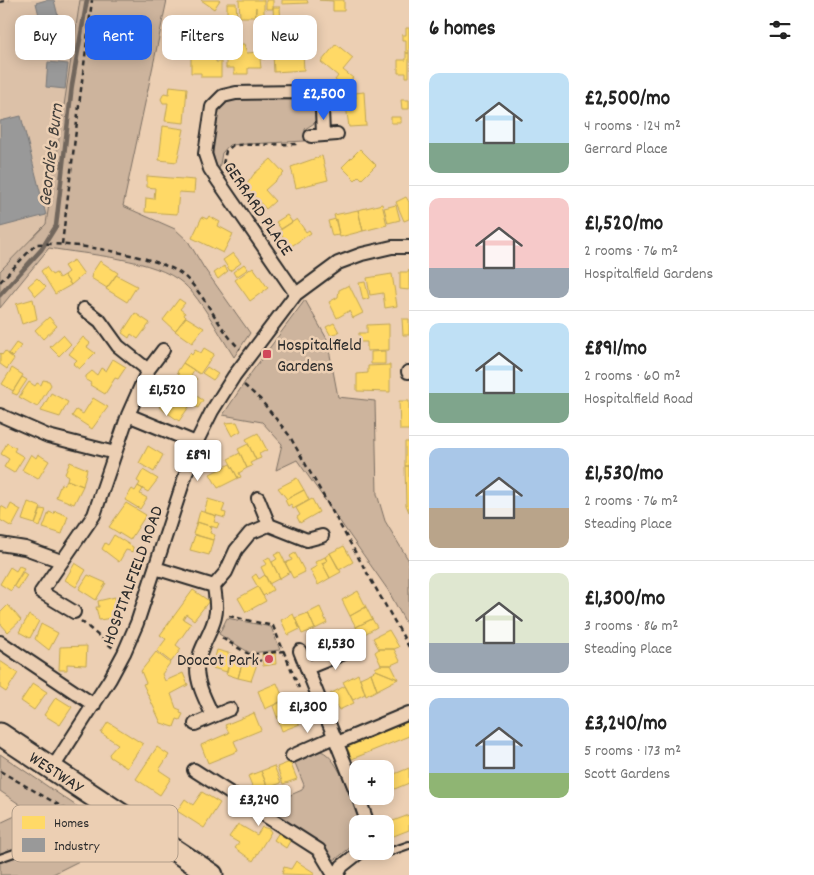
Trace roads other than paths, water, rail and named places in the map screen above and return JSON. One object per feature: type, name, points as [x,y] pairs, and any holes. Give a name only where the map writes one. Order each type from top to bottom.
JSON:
[{"type":"main road","name":"WESTWAY","points":[[0,734],[107,805]]},
{"type":"main road","name":"WESTWAY","points":[[178,852],[212,875]]},
{"type":"street","name":"GERRARD PLACE","points":[[296,294],[210,169],[205,154],[212,107],[223,96],[236,93],[302,92],[314,98],[322,109],[317,135],[337,134]]},
{"type":"street","name":"HOSPITALFIELD ROAD","points":[[52,769],[124,654],[137,623],[196,444],[212,411],[234,376],[296,294],[338,263],[362,254],[392,247],[409,247]]},
{"type":"street","points":[[84,309],[100,321],[118,346],[148,370]]},
{"type":"street","points":[[74,612],[41,592],[94,515],[128,415],[148,370],[163,350]]},
{"type":"street","points":[[128,415],[196,444]]},
{"type":"street","points":[[0,416],[48,436],[114,453]]},
{"type":"street","points":[[258,498],[269,525]]},
{"type":"street","points":[[213,716],[199,685],[197,668],[200,649],[212,624],[216,606],[214,586],[226,572],[236,550],[250,533],[269,525],[307,540],[322,536]]},
{"type":"street","points":[[0,544],[25,548],[61,561]]},
{"type":"street","points":[[155,568],[214,586]]},
{"type":"street","points":[[0,642],[94,704]]},
{"type":"street","points":[[307,668],[354,649]]},
{"type":"street","points":[[300,651],[349,774]]},
{"type":"street","points":[[195,724],[230,709]]},
{"type":"street","points":[[292,756],[409,713]]},
{"type":"street","points":[[194,770],[319,850],[335,875],[350,860]]},
{"type":"lane","points":[[394,850],[409,845]]},
{"type":"lane","points":[[0,858],[12,854]]},
{"type":"waterway","name":"Geordie's Burn","points":[[0,295],[41,250],[56,226],[72,85],[87,0]]},
{"type":"place","name":"Hospitalfield Gardens","points":[[267,354]]},
{"type":"place","name":"Doocot Park","points":[[269,659]]}]
